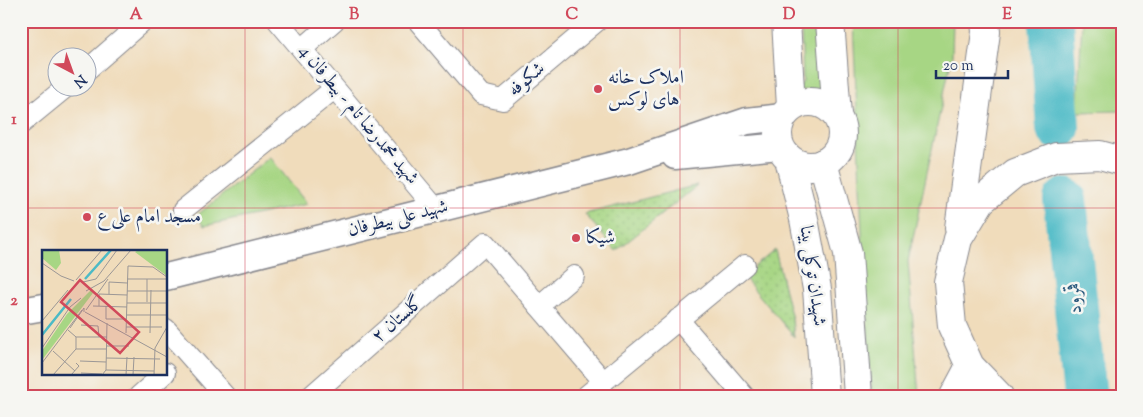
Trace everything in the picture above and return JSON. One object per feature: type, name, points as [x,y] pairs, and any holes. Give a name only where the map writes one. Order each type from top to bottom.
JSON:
[{"type":"main road","points":[[786,21],[786,112],[778,129],[785,153],[799,165],[811,166],[823,164],[832,157],[839,148],[842,136],[841,125],[837,115],[830,21]]},
{"type":"main road","points":[[986,21],[985,42],[958,239],[948,282],[952,326],[970,366],[999,396]]},
{"type":"main road","points":[[786,112],[802,102],[815,101],[827,106],[837,115]]},
{"type":"main road","name":"شهیدان توکلی بینا","points":[[785,153],[804,219],[817,289],[825,396]]},
{"type":"main road","points":[[958,239],[981,201],[1015,173],[1056,157],[1100,155],[1122,161]]},
{"type":"main road","name":"شهیدان توکلی بینا","points":[[823,164],[848,253],[858,396]]},
{"type":"main road","points":[[954,396],[970,366]]},
{"type":"street","points":[[98,60],[144,21]]},
{"type":"street","name":"شهید محمدرضا تام - بیطرفان 4","points":[[278,21],[437,210]]},
{"type":"street","points":[[302,49],[334,21]]},
{"type":"street","name":"شکوفه","points":[[418,21],[481,95],[503,100],[597,21]]},
{"type":"street","points":[[183,210],[334,89]]},
{"type":"street","points":[[21,124],[53,98]]},
{"type":"street","name":"شهید علی بیطرفان","points":[[168,277],[630,161],[747,122],[786,112]]},
{"type":"street","name":"شهید علی بیطرفان","points":[[630,161],[785,153]]},
{"type":"street","name":"گلستان ۲","points":[[311,396],[485,243],[539,306]]},
{"type":"street","points":[[586,396],[745,265]]},
{"type":"street","points":[[574,276],[539,306],[603,381]]},
{"type":"street","points":[[21,312],[42,307]]},
{"type":"street","points":[[678,319],[744,396]]},
{"type":"street","points":[[168,330],[225,396]]},
{"type":"street","points":[[168,371],[188,353]]},
{"type":"street","points":[[139,396],[165,374]]},
{"type":"green space","points":[[801,21],[813,21],[819,79],[824,90],[798,90],[803,81]]},
{"type":"green space","points":[[853,21],[953,21],[952,56],[908,261],[919,396],[872,396],[863,256]]},
{"type":"green space","points":[[1082,21],[1122,21],[1122,111],[1077,112]]},
{"type":"green space","points":[[270,157],[307,204],[204,226],[196,216]]},
{"type":"green space","points":[[698,185],[616,251],[585,214]]},
{"type":"green space","points":[[775,250],[792,319],[794,337],[743,276]]},
{"type":"waterway","points":[[1051,21],[1058,128]]},
{"type":"waterway","name":"قمرود","points":[[1065,200],[1085,396]]},
{"type":"place","name":"املاک خانه های لوکس","points":[[598,89]]},
{"type":"place","name":"مسجد امام علی ع","points":[[87,217]]},
{"type":"place","name":"شیکا","points":[[576,238]]}]
